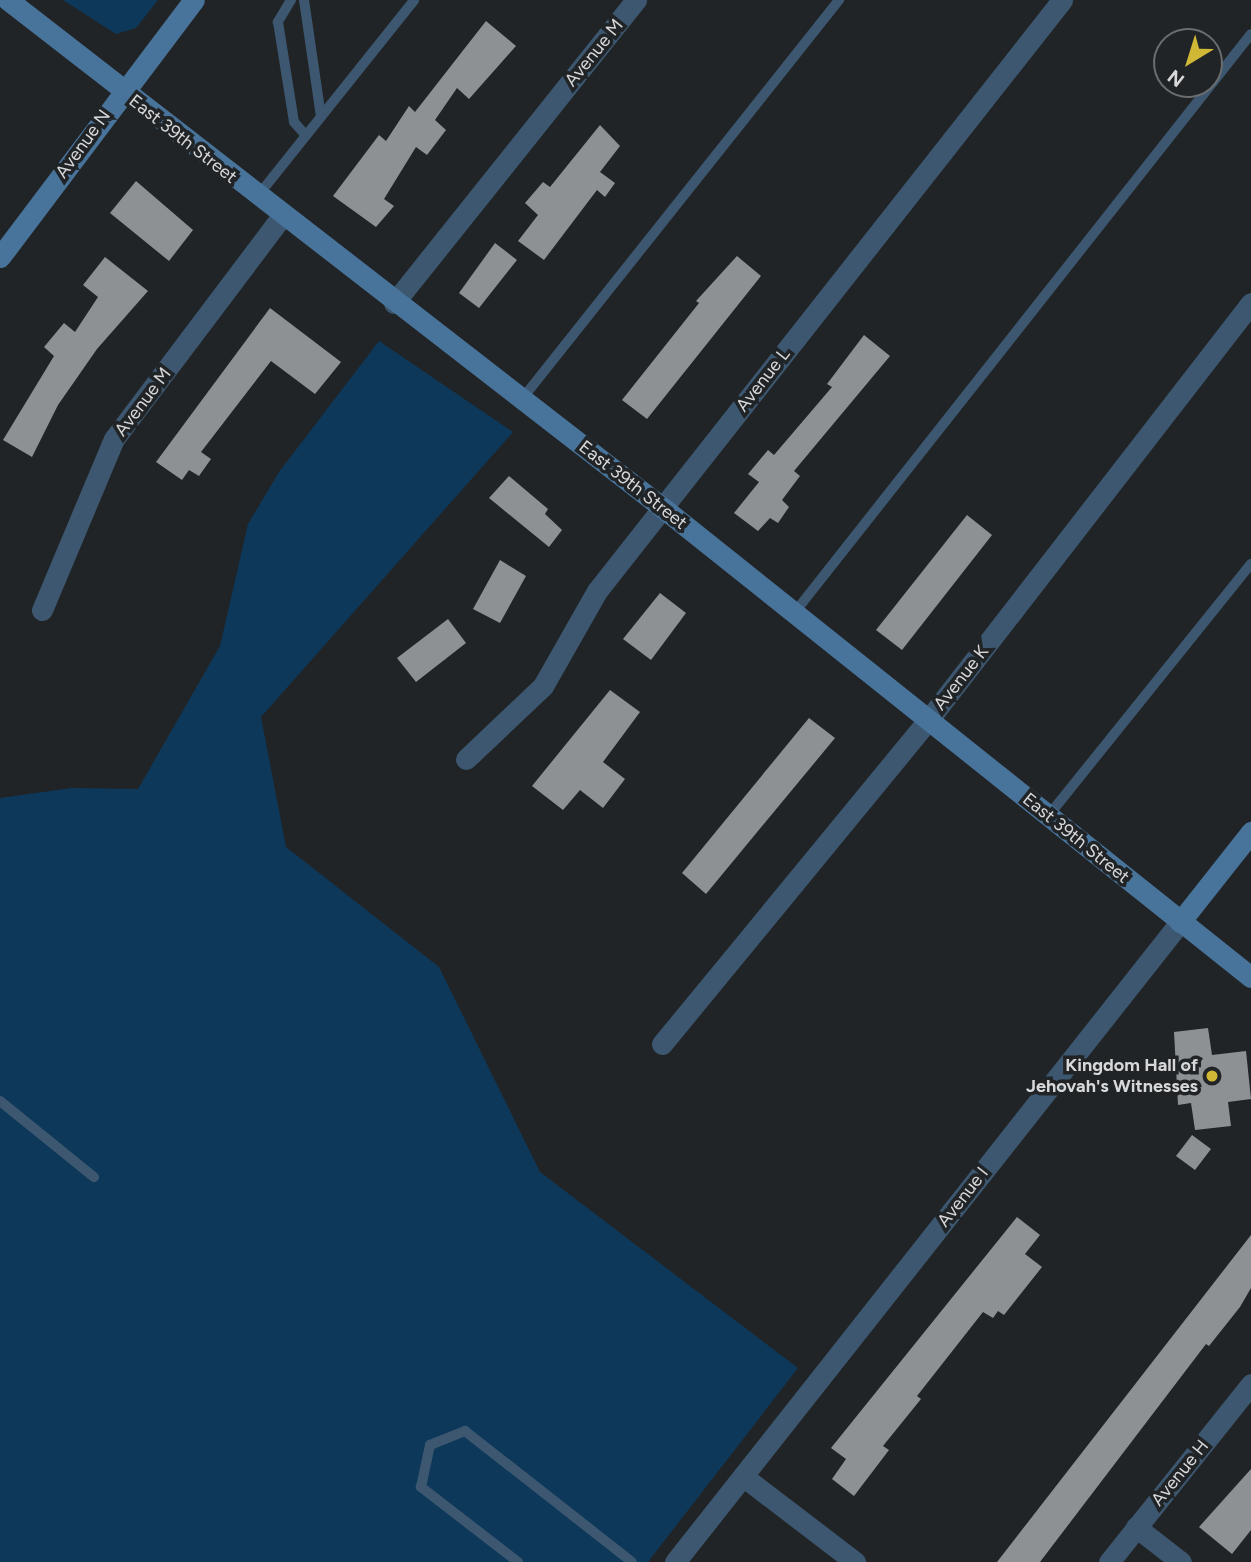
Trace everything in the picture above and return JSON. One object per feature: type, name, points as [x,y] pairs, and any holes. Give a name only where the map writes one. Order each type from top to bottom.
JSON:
[{"type":"main road","name":"East 39th Street","points":[[8,0],[257,197],[663,508],[1251,977]]},
{"type":"main road","name":"Avenue N","points":[[1,253],[122,90],[194,0]]},
{"type":"main road","name":"Avenue I","points":[[1180,922],[1251,832]]},
{"type":"street","name":"Avenue M","points":[[394,303],[636,0]]},
{"type":"street","name":"Avenue L","points":[[466,759],[543,686],[597,591],[1062,0]]},
{"type":"street","name":"Avenue M","points":[[43,610],[114,439],[282,216]]},
{"type":"street","name":"Avenue K","points":[[662,1044],[929,719],[1251,303]]},
{"type":"street","name":"Avenue I","points":[[675,1562],[1180,922]]},
{"type":"street","name":"Avenue H","points":[[1109,1562],[1251,1384]]},
{"type":"street","points":[[744,1477],[855,1562]]},
{"type":"street","points":[[1136,1527],[1181,1562]]},
{"type":"lane","points":[[291,0],[278,22],[294,122],[306,136]]},
{"type":"lane","points":[[304,0],[321,117]]},
{"type":"lane","points":[[257,197],[414,0]]},
{"type":"lane","points":[[522,399],[839,0]]},
{"type":"lane","points":[[795,612],[1251,34]]},
{"type":"lane","points":[[1049,816],[1251,564]]},
{"type":"lane","points":[[0,1101],[94,1177]]},
{"type":"lane","points":[[518,1562],[421,1487],[430,1445],[464,1431],[632,1562]]},
{"type":"shaded area","points":[[63,0],[158,0],[136,28],[116,34]]},
{"type":"shaded area","points":[[379,341],[513,432],[261,717],[286,847],[439,967],[540,1172],[798,1368],[648,1562],[0,1562],[0,798],[72,788],[138,789],[220,646],[248,524],[279,472]]},
{"type":"building","points":[[486,21],[516,46],[469,99],[457,88],[435,120],[446,130],[427,155],[416,147],[384,199],[394,206],[376,227],[333,196],[379,135],[386,141],[409,106],[415,112]]},
{"type":"building","points":[[600,125],[620,146],[600,172],[615,183],[605,197],[597,190],[544,260],[518,241],[538,215],[525,203],[543,182],[550,187]]},
{"type":"building","points":[[136,181],[193,230],[169,261],[110,213]]},
{"type":"building","points":[[495,243],[517,260],[479,308],[459,293]]},
{"type":"building","points":[[737,256],[761,276],[647,419],[622,400],[699,303],[696,301]]},
{"type":"building","points":[[105,257],[148,291],[97,349],[58,405],[32,457],[3,440],[54,356],[44,347],[64,323],[75,332],[98,297],[83,285]]},
{"type":"building","points":[[270,308],[341,362],[315,394],[271,361],[201,452],[211,459],[199,476],[189,470],[182,480],[156,462]]},
{"type":"building","points":[[864,335],[890,356],[794,471],[800,476],[782,500],[789,507],[778,523],[770,518],[758,531],[734,513],[759,482],[748,474],[768,450],[774,455],[832,387],[827,384]]},
{"type":"building","points":[[509,476],[548,509],[545,514],[562,530],[549,547],[489,498]]},
{"type":"building","points":[[967,515],[992,535],[902,650],[876,630]]},
{"type":"building","points":[[500,560],[526,576],[500,623],[473,609]]},
{"type":"building","points":[[660,593],[686,613],[651,660],[623,639]]},
{"type":"building","points":[[448,619],[466,643],[416,682],[397,658]]},
{"type":"building","points":[[610,690],[640,712],[603,762],[625,779],[603,808],[580,790],[563,810],[532,786]]},
{"type":"building","points":[[809,718],[835,738],[706,894],[682,873]]},
{"type":"building","name":"Kingdom Hall of Jehovah's Witnesses","points":[[1208,1028],[1212,1055],[1246,1051],[1251,1099],[1228,1102],[1231,1126],[1195,1130],[1191,1103],[1178,1105],[1174,1032]]},
{"type":"building","points":[[1192,1135],[1211,1149],[1195,1170],[1176,1156]]},
{"type":"building","points":[[1017,1217],[1040,1235],[1025,1254],[1042,1267],[1004,1315],[998,1311],[993,1318],[983,1312],[917,1396],[921,1399],[883,1446],[889,1450],[854,1496],[832,1479],[846,1459],[831,1448]]},
{"type":"building","points":[[1251,1235],[1251,1288],[1240,1307],[1209,1346],[1206,1344],[1040,1562],[997,1562]]},
{"type":"building","points":[[1251,1469],[1251,1530],[1232,1554],[1199,1527]]},
{"type":"place","name":"Kingdom Hall of Jehovah's Witnesses","points":[[1212,1076]]}]
